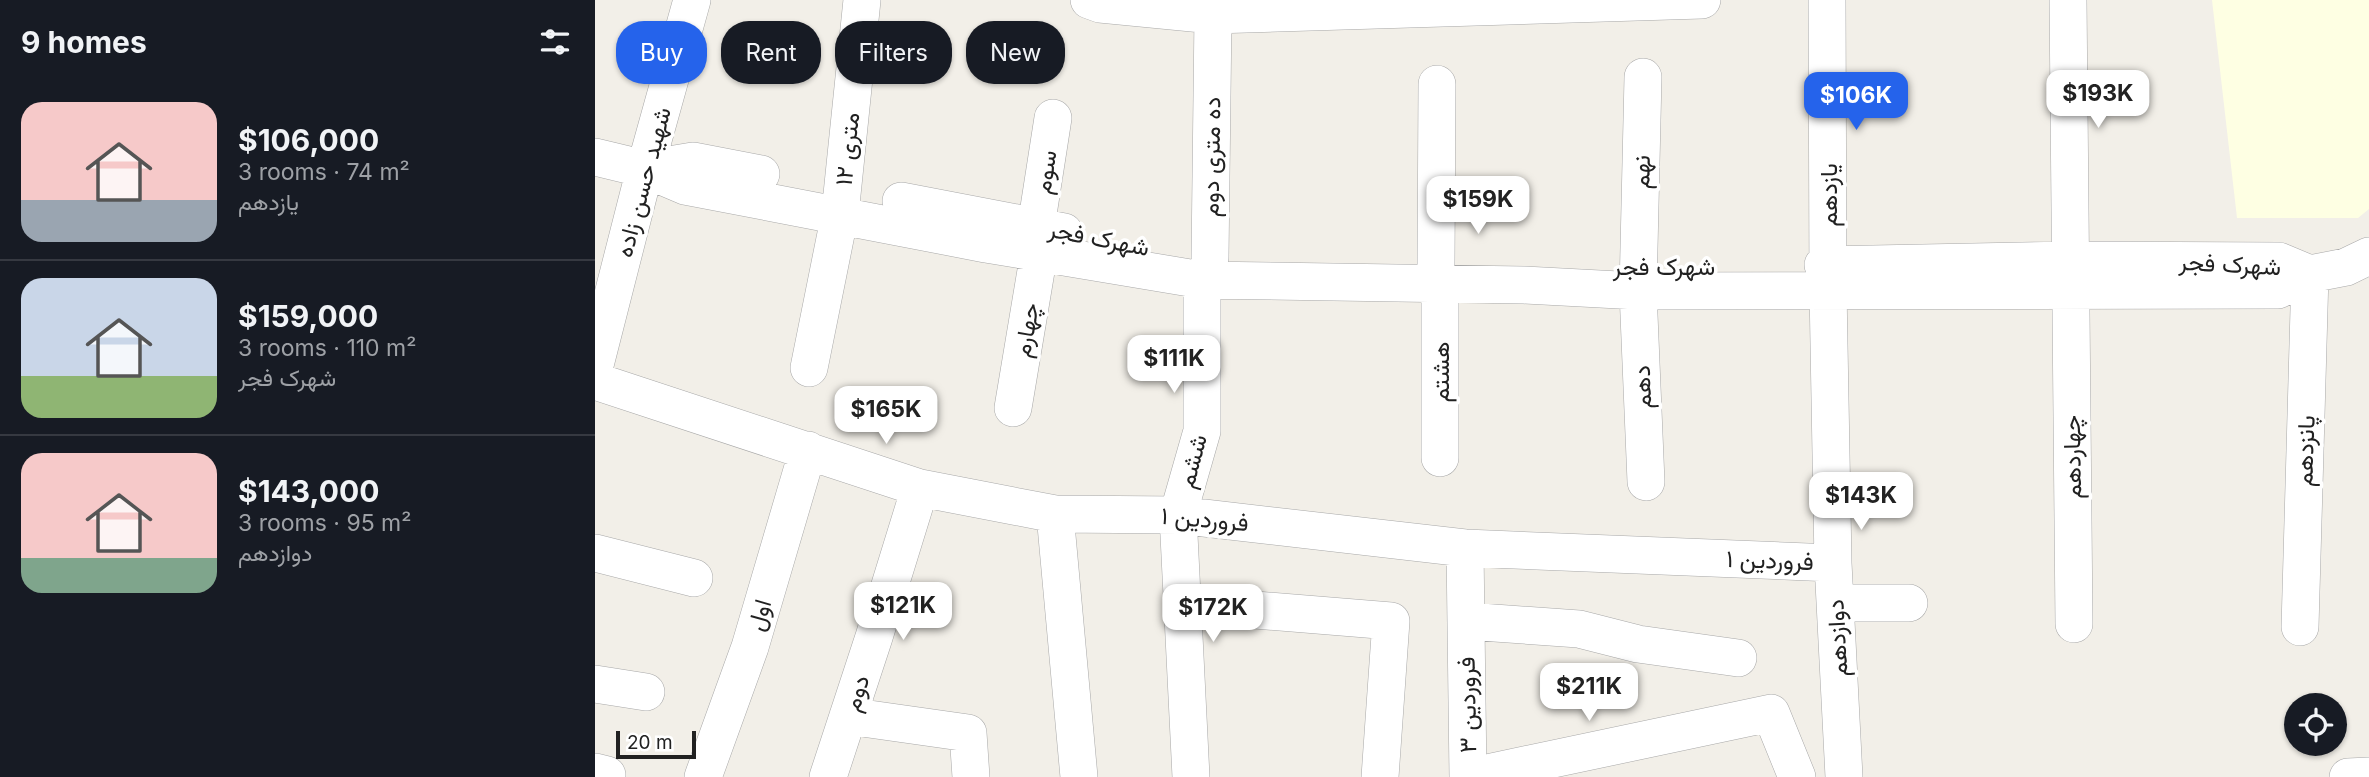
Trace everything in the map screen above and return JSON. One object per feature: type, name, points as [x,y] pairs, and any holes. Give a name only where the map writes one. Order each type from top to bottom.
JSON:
[{"type":"street","name":"شهید حسن زاده","points":[[595,365],[692,0]]},
{"type":"street","name":"۱۲ متری","points":[[842,202],[862,0]]},
{"type":"street","points":[[1097,1],[1213,15],[1317,5],[1702,0]]},
{"type":"street","name":"یازدهم","points":[[1827,0],[1828,277]]},
{"type":"street","name":"چهاردهم","points":[[2068,0],[2074,624]]},
{"type":"street","name":"ده متری دوم","points":[[1206,269],[1213,15]]},
{"type":"street","name":"نهم","points":[[1639,279],[1643,77]]},
{"type":"street","name":"هشتم","points":[[1437,84],[1440,458]]},
{"type":"street","name":"سوم","points":[[1038,240],[1053,118]]},
{"type":"street","name":"شهرک فجر","points":[[595,158],[645,169],[685,186],[842,202],[1206,269],[1438,275],[1524,285],[1639,279],[2070,275],[2278,290],[2310,274],[2346,267],[2369,256]]},
{"type":"street","points":[[809,368],[842,202]]},
{"type":"street","name":"چهارم","points":[[1013,408],[1038,240]]},
{"type":"street","name":"ششم","points":[[1191,777],[1178,515],[1202,431],[1206,269]]},
{"type":"street","name":"پانزدهم","points":[[2300,627],[2310,274]]},
{"type":"street","name":"دوازدهم","points":[[1828,277],[1833,563],[1844,777]]},
{"type":"street","name":"دهم","points":[[1639,279],[1646,482]]},
{"type":"street","name":"فروردین ۱","points":[[595,381],[919,488],[1055,514],[1178,515],[1465,548],[1833,563]]},
{"type":"street","name":"اول","points":[[703,777],[750,647],[808,450]]},
{"type":"street","name":"دوم","points":[[828,777],[919,488]]},
{"type":"street","points":[[1055,514],[1079,777]]},
{"type":"street","name":"فروردین ۳","points":[[1465,548],[1468,777],[1519,772],[1771,713],[1797,777]]},
{"type":"street","points":[[595,553],[694,578]]},
{"type":"street","points":[[1836,603],[1909,603]]},
{"type":"street","points":[[1182,604],[1391,621],[1380,777]]},
{"type":"street","points":[[1466,621],[1579,629],[1638,643],[1738,659]]},
{"type":"street","points":[[595,684],[646,692]]},
{"type":"street","points":[[848,716],[968,733],[971,777]]},
{"type":"street","points":[[2348,777],[2369,776]]},
{"type":"shaded area","points":[[2212,0],[2369,0],[2369,209],[2358,218],[2237,218]]}]
